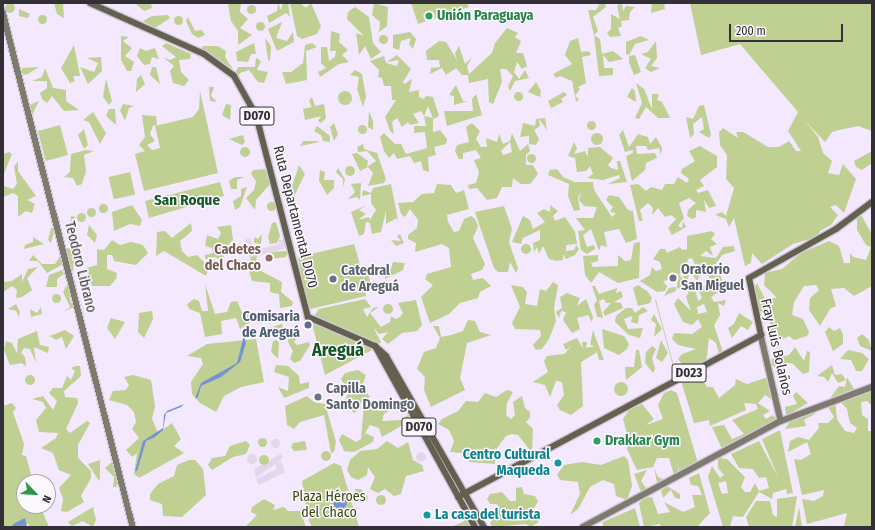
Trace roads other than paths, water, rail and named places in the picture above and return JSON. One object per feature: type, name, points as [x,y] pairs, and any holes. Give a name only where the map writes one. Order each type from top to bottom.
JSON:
[{"type":"main road","name":"Ruta Departamental D070","points":[[90,3],[211,58],[229,70],[246,92],[260,129],[308,317],[374,346]]},
{"type":"main road","name":"Teodoro Librano","points":[[3,12],[133,527]]},
{"type":"main road","name":"Fray Luis Bolaños","points":[[781,421],[748,278],[836,230],[872,202]]},
{"type":"main road","name":"D023","points":[[458,497],[761,335]]},
{"type":"main road","name":"D070","points":[[374,346],[386,356],[464,493]]},
{"type":"main road","name":"D070","points":[[374,346],[458,497]]},
{"type":"main road","points":[[583,527],[781,421],[872,387]]},
{"type":"main road","points":[[464,493],[484,527]]},
{"type":"main road","points":[[458,497],[475,527]]},
{"type":"water","points":[[244,335],[246,343],[240,362],[221,377],[201,386],[198,397],[195,399],[201,383],[237,363]]},
{"type":"water","points":[[184,404],[181,407],[166,413],[163,430],[155,437],[146,441],[137,471],[135,471],[143,441],[163,428],[164,415],[167,411]]},
{"type":"water","points":[[337,495],[343,495],[347,499],[347,505],[343,509],[337,509],[333,505],[333,499]]},
{"type":"water","points":[[25,518],[27,527],[11,527],[15,523]]},
{"type":"place","name":"Unión Paraguaya","points":[[429,16]]},
{"type":"place","name":"Cadetes del Chaco","points":[[269,258]]},
{"type":"place","name":"Oratorio San Miguel","points":[[673,278]]},
{"type":"place","name":"Catedral de Areguá","points":[[333,279]]},
{"type":"place","name":"Comisaria de Areguá","points":[[308,325]]},
{"type":"place","name":"Capilla Santo Domingo","points":[[318,397]]},
{"type":"place","name":"Drakkar Gym","points":[[597,441]]},
{"type":"place","name":"Centro Cultural Maqueda","points":[[558,463]]},
{"type":"place","name":"La casa del turista","points":[[427,515]]},
{"type":"district","name":"San Roque","points":[[187,201]]},
{"type":"district","name":"Areguá","points":[[338,350]]},
{"type":"park label","name":"Plaza Héroes del Chaco","points":[[329,506]]}]
